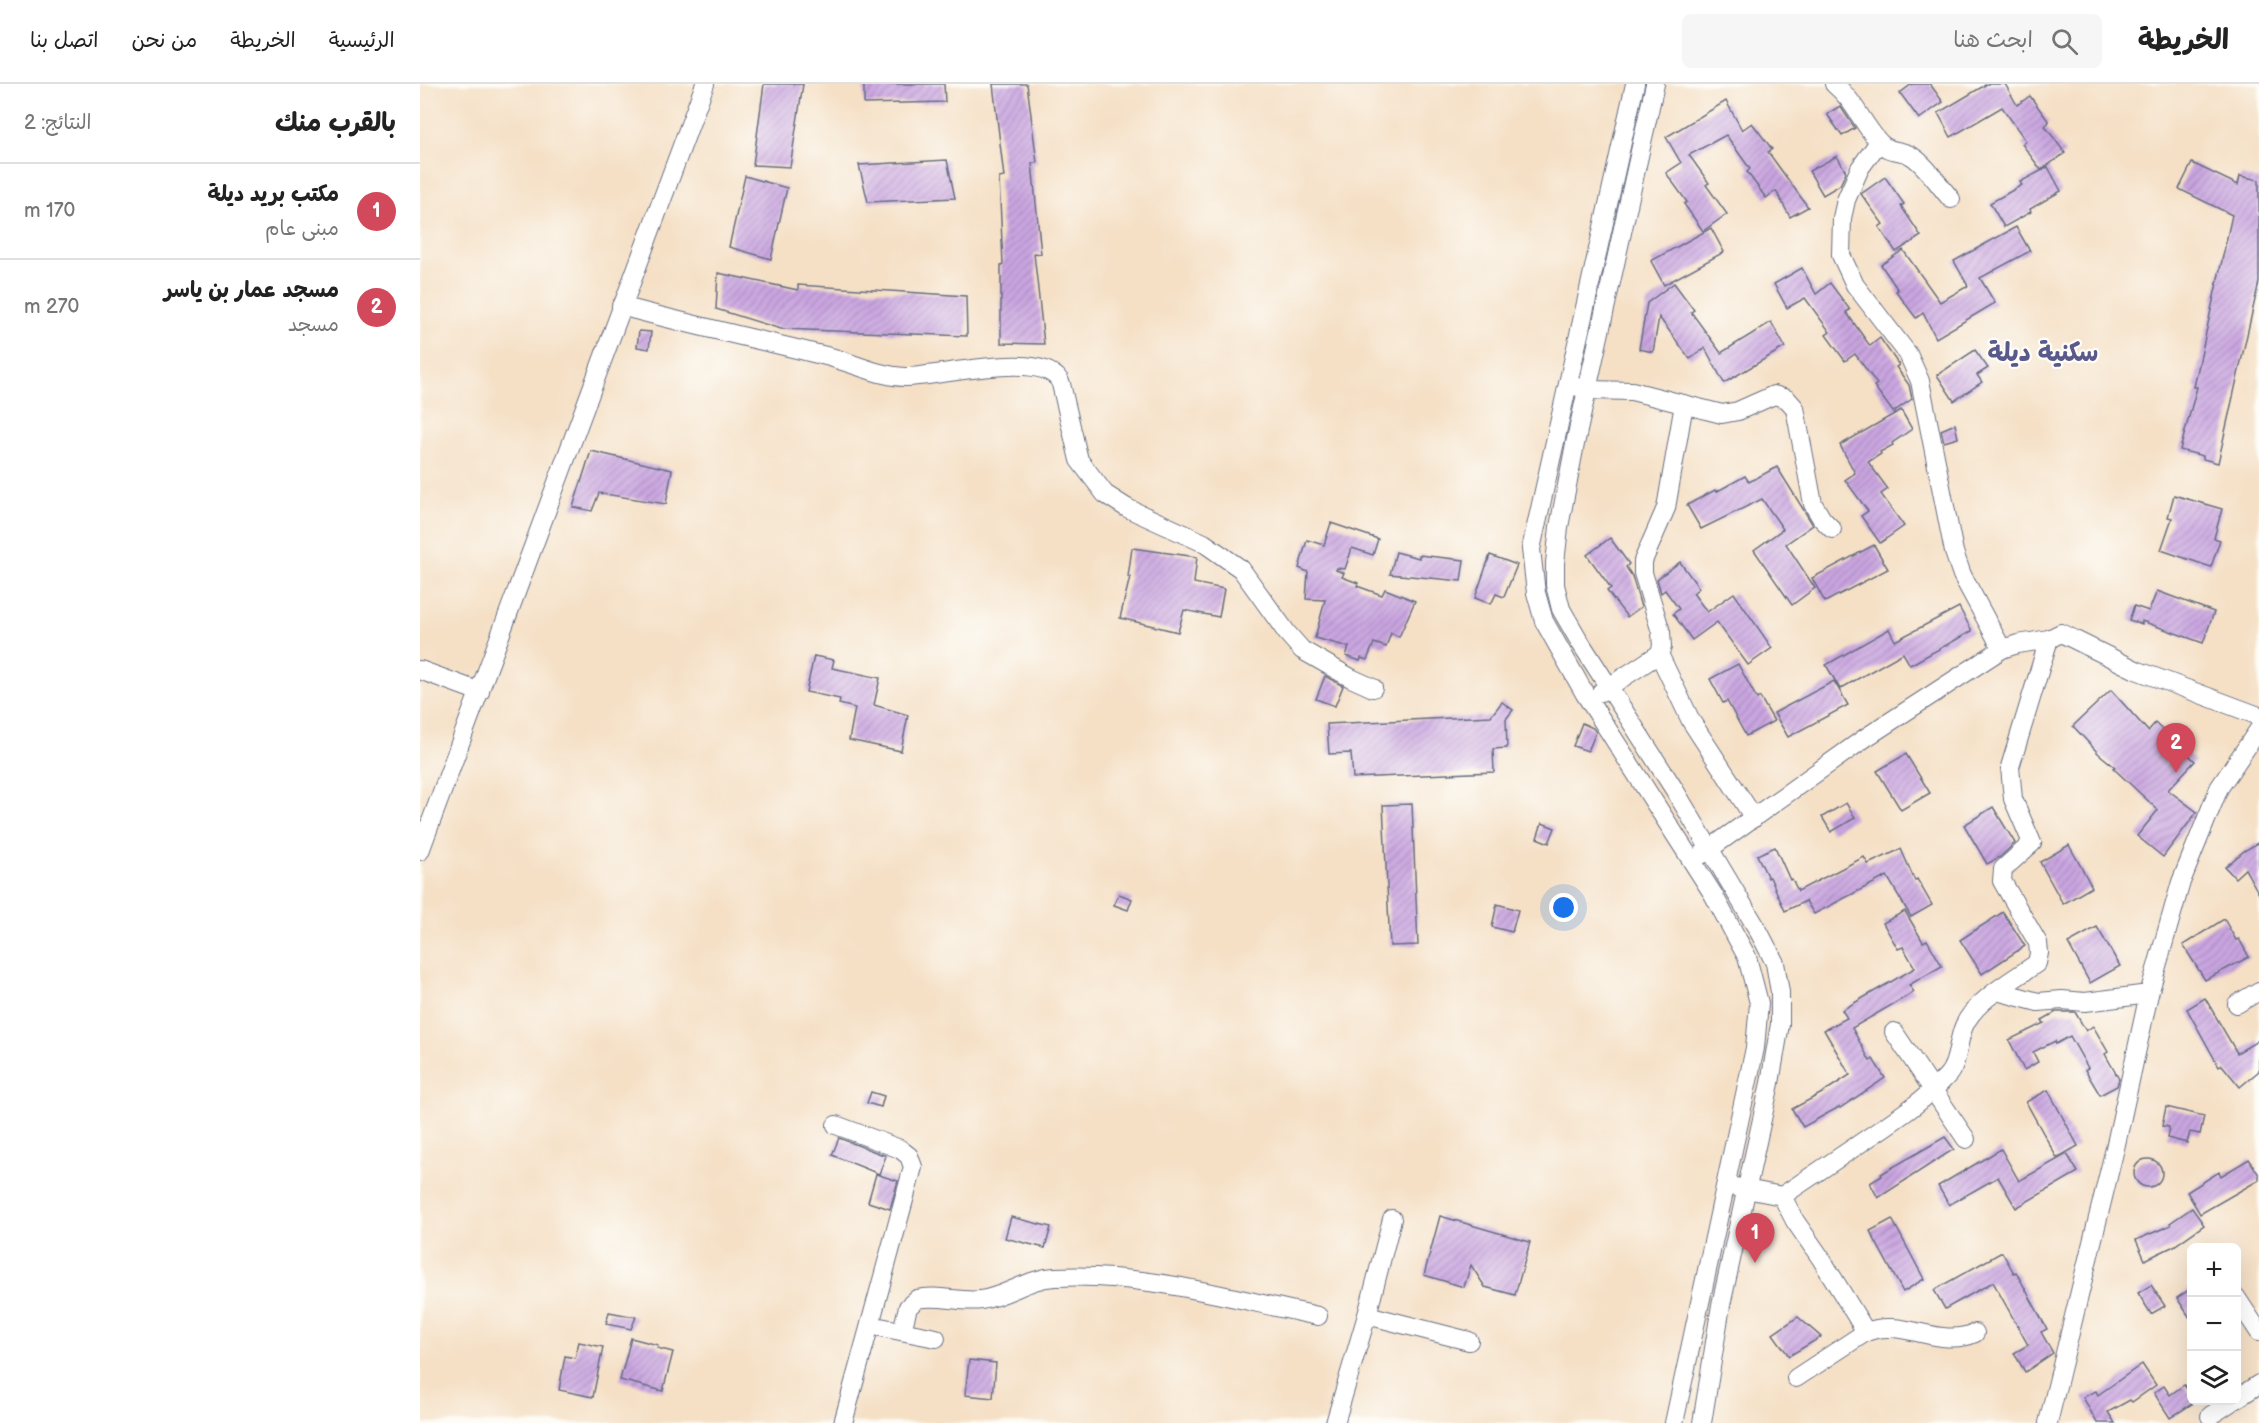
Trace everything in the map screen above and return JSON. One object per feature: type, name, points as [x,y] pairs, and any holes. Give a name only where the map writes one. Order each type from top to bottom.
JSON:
[{"type":"street","points":[[420,851],[705,84]]},
{"type":"street","points":[[1635,84],[1531,549],[1536,593],[1544,621],[1589,700],[1713,894],[1747,957],[1759,1003],[1755,1048],[1674,1423]]},
{"type":"street","points":[[1656,84],[1575,444],[1559,527],[1555,585],[1562,609],[1711,849],[1771,955],[1780,992],[1780,1024],[1748,1190],[1721,1305],[1702,1423]]},
{"type":"street","points":[[1834,84],[1859,113],[1879,142],[1887,149],[1904,153],[1917,160],[1951,199]]},
{"type":"street","points":[[1879,142],[1860,168],[1846,200],[1842,218],[1841,255],[1855,285],[1908,354],[1920,381],[1954,552],[1962,575],[2002,649]]},
{"type":"street","points":[[621,306],[832,358],[887,375],[929,376],[1011,365],[1040,368],[1053,372],[1059,377],[1079,460],[1105,494],[1127,508],[1204,543],[1241,569],[1302,650],[1373,688]]},
{"type":"street","points":[[1567,384],[1588,390],[1632,391],[1722,414],[1738,411],[1774,395],[1787,399],[1795,408],[1813,504],[1822,519],[1832,529]]},
{"type":"street","points":[[1589,700],[1659,654],[1662,647],[1662,632],[1643,573],[1642,561],[1666,508],[1684,404]]},
{"type":"street","points":[[1692,861],[1865,738],[2002,649],[2049,639],[2061,633],[2136,670],[2259,716]]},
{"type":"street","points":[[1725,1185],[1782,1196],[1899,1117],[1948,1076],[1968,1018],[1997,991],[2037,963],[2038,943],[2002,881],[2003,869],[2032,843],[2013,800],[2010,767],[2049,639]]},
{"type":"street","points":[[1659,654],[1691,721],[1754,818]]},
{"type":"street","points":[[420,670],[480,692]]},
{"type":"street","points":[[2048,1423],[2119,1132],[2149,994],[2181,882],[2219,788],[2259,729]]},
{"type":"street","points":[[1997,991],[2038,1002],[2062,1000],[2085,1002],[2149,994]]},
{"type":"street","points":[[2237,1004],[2259,992]]},
{"type":"street","points":[[1894,1032],[1966,1139]]},
{"type":"street","points":[[836,1125],[900,1149],[909,1156],[913,1167],[843,1423]]},
{"type":"street","points":[[1782,1196],[1795,1221],[1866,1332]]},
{"type":"street","points":[[1335,1423],[1392,1219]]},
{"type":"street","points":[[902,1331],[908,1307],[917,1299],[979,1300],[1036,1280],[1054,1277],[1124,1277],[1318,1316]]},
{"type":"street","points":[[2241,1305],[2259,1332]]},
{"type":"street","points":[[1367,1315],[1469,1341]]},
{"type":"street","points":[[870,1325],[936,1338]]},
{"type":"street","points":[[1796,1378],[1866,1332],[1884,1326],[1953,1338],[1975,1333]]},
{"type":"street","points":[[2241,1396],[2259,1384]]},
{"type":"street","points":[[2210,1416],[2227,1405]]},
{"type":"building","points":[[764,84],[803,84],[790,167],[753,165]]},
{"type":"building","points":[[864,84],[944,84],[945,102],[864,104]]},
{"type":"building","points":[[993,84],[1027,84],[1037,163],[1032,163],[1041,254],[1034,253],[1044,344],[1001,343],[1001,265],[1003,264],[999,178],[1004,177]]},
{"type":"building","points":[[1912,84],[1930,84],[1943,102],[1919,119],[1900,93]]},
{"type":"building","points":[[1987,84],[2005,84],[2017,105],[2030,96],[2049,122],[2045,126],[2065,153],[2041,170],[2022,144],[2026,141],[2002,107],[1951,137],[1938,113]]},
{"type":"building","points":[[1726,101],[1742,130],[1752,123],[1772,149],[1768,152],[1808,207],[1790,217],[1776,191],[1766,198],[1747,172],[1750,169],[1726,135],[1689,155],[1709,183],[1706,185],[1727,214],[1703,231],[1684,204],[1687,202],[1666,173],[1681,163],[1666,137]]},
{"type":"building","points":[[1840,106],[1855,128],[1842,136],[1827,114]]},
{"type":"building","points":[[1837,156],[1846,172],[1840,185],[1823,195],[1809,171]]},
{"type":"building","points":[[947,160],[955,198],[868,202],[859,165]]},
{"type":"building","points":[[2192,163],[2238,185],[2240,176],[2259,180],[2259,282],[2218,463],[2180,450],[2197,387],[2194,387],[2232,215],[2179,189]]},
{"type":"building","points":[[2048,167],[2061,191],[2004,227],[1990,203],[2022,185],[2020,182]]},
{"type":"building","points":[[745,176],[787,188],[771,259],[729,247]]},
{"type":"building","points":[[1885,177],[1904,204],[1901,206],[1921,236],[1896,252],[1879,227],[1883,224],[1861,194]]},
{"type":"building","points":[[2016,227],[2030,251],[1980,278],[1995,303],[1936,338],[1923,313],[1916,318],[1896,291],[1898,290],[1881,265],[1903,250],[1940,302],[1968,286],[1954,261]]},
{"type":"building","points":[[1711,228],[1724,252],[1664,285],[1651,261]]},
{"type":"building","points":[[1802,268],[1816,294],[1830,283],[1850,310],[1846,312],[1870,346],[1880,338],[1899,365],[1896,367],[1909,385],[1912,399],[1893,412],[1874,386],[1877,384],[1855,354],[1845,361],[1826,335],[1830,332],[1805,298],[1787,308],[1774,284]]},
{"type":"building","points":[[718,273],[798,290],[798,285],[966,296],[967,336],[781,329],[716,309]]},
{"type":"building","points":[[1674,283],[1694,310],[1691,312],[1721,353],[1771,322],[1785,347],[1724,383],[1705,348],[1690,359],[1659,317],[1653,352],[1639,349],[1647,303]]},
{"type":"building","points":[[639,331],[651,332],[649,349],[637,347]]},
{"type":"building","points":[[1975,350],[1988,368],[1977,375],[1982,382],[1954,401],[1937,375]]},
{"type":"building","points":[[1901,410],[1912,429],[1868,462],[1888,489],[1881,494],[1904,526],[1880,543],[1861,516],[1868,511],[1845,480],[1855,473],[1840,445]]},
{"type":"building","points":[[1955,424],[1958,438],[1944,442],[1941,430]]},
{"type":"building","points":[[591,451],[672,470],[666,504],[599,493],[592,511],[573,507]]},
{"type":"building","points":[[1777,467],[1813,525],[1786,544],[1815,588],[1792,605],[1754,550],[1783,529],[1762,499],[1701,529],[1687,505],[1745,476],[1749,482]]},
{"type":"building","points":[[2174,495],[2222,509],[2214,538],[2220,540],[2211,567],[2161,550],[2172,518],[2168,517]]},
{"type":"building","points":[[1331,523],[1378,539],[1373,555],[1352,548],[1345,569],[1337,568],[1336,570],[1344,573],[1342,577],[1358,583],[1357,586],[1382,595],[1385,589],[1415,601],[1399,637],[1391,633],[1386,647],[1374,643],[1367,660],[1361,658],[1360,661],[1346,656],[1349,647],[1315,638],[1325,600],[1306,599],[1308,572],[1299,568],[1307,540],[1324,545]]},
{"type":"building","points":[[1610,538],[1629,564],[1626,567],[1632,576],[1641,607],[1627,617],[1607,591],[1611,588],[1587,555]]},
{"type":"building","points":[[1874,545],[1888,569],[1825,602],[1812,578]]},
{"type":"building","points":[[1132,548],[1197,557],[1194,583],[1224,589],[1219,617],[1184,610],[1178,632],[1120,618],[1130,577],[1128,577]]},
{"type":"building","points":[[1396,552],[1419,558],[1419,555],[1464,560],[1461,581],[1390,574]]},
{"type":"building","points":[[1490,555],[1517,565],[1504,597],[1496,594],[1491,604],[1475,598]]},
{"type":"building","points":[[1680,562],[1699,588],[1693,593],[1707,612],[1734,593],[1772,648],[1748,665],[1717,622],[1692,640],[1673,614],[1679,609],[1665,590],[1661,593],[1657,579]]},
{"type":"building","points":[[2157,591],[2214,612],[2203,643],[2142,621],[2142,624],[2129,620],[2134,606],[2149,611]]},
{"type":"building","points":[[1959,607],[1972,631],[1910,665],[1903,653],[1840,689],[1826,665],[1889,629],[1895,641]]},
{"type":"building","points":[[814,656],[834,660],[832,668],[880,678],[874,705],[908,715],[901,751],[849,740],[855,708],[839,704],[840,699],[806,692]]},
{"type":"building","points":[[1738,664],[1757,699],[1760,697],[1774,721],[1746,736],[1727,701],[1723,703],[1710,679]]},
{"type":"building","points":[[1325,676],[1343,686],[1335,706],[1316,699]]},
{"type":"building","points":[[1834,681],[1848,705],[1788,737],[1774,713]]},
{"type":"building","points":[[2111,690],[2148,731],[2155,723],[2195,761],[2168,790],[2197,812],[2163,857],[2137,836],[2158,810],[2073,726]]},
{"type":"building","points":[[1502,702],[1513,710],[1506,719],[1507,748],[1493,749],[1494,772],[1353,778],[1351,753],[1329,754],[1327,724],[1491,716]]},
{"type":"building","points":[[1582,723],[1596,732],[1588,751],[1573,746]]},
{"type":"building","points":[[1906,754],[1930,793],[1901,810],[1877,771]]},
{"type":"building","points":[[1846,803],[1855,818],[1831,832],[1822,817]]},
{"type":"building","points":[[1412,804],[1418,945],[1390,946],[1383,805]]},
{"type":"building","points":[[1993,807],[2015,843],[2000,857],[1987,864],[1964,825]]},
{"type":"building","points":[[1542,823],[1555,828],[1549,843],[1537,838]]},
{"type":"building","points":[[2259,842],[2259,894],[2245,869],[2235,878],[2225,867]]},
{"type":"building","points":[[2069,845],[2092,887],[2063,904],[2040,862]]},
{"type":"building","points":[[1775,847],[1790,880],[1792,879],[1798,891],[1864,857],[1868,864],[1901,849],[1915,881],[1917,879],[1932,905],[1911,917],[1887,876],[1814,914],[1806,901],[1785,911],[1757,855]]},
{"type":"building","points":[[1119,894],[1132,899],[1128,910],[1114,905]]},
{"type":"building","points":[[1497,904],[1518,910],[1512,932],[1492,927]]},
{"type":"building","points":[[1905,911],[1923,942],[1927,940],[1942,966],[1909,985],[1914,992],[1852,1028],[1870,1061],[1873,1059],[1885,1078],[1840,1108],[1803,1127],[1792,1109],[1850,1075],[1824,1030],[1847,1018],[1842,1010],[1915,968],[1903,947],[1898,949],[1883,923]]},
{"type":"building","points":[[2003,912],[2025,946],[1982,974],[1960,940]]},
{"type":"building","points":[[2224,919],[2249,957],[2205,980],[2183,945]]},
{"type":"building","points":[[2097,927],[2120,966],[2090,983],[2068,943]]},
{"type":"building","points":[[2205,998],[2237,1053],[2259,1040],[2259,1071],[2240,1087],[2222,1065],[2219,1067],[2187,1009]]},
{"type":"building","points":[[2056,1012],[2075,1012],[2086,1031],[2093,1026],[2108,1052],[2105,1054],[2119,1079],[2117,1086],[2100,1095],[2085,1070],[2088,1068],[2070,1036],[2033,1052],[2038,1062],[2024,1070],[2009,1040],[2044,1023],[2042,1020]]},
{"type":"building","points":[[2048,1090],[2078,1146],[2057,1158],[2026,1102]]},
{"type":"building","points":[[871,1092],[884,1096],[881,1107],[867,1103]]},
{"type":"building","points":[[2166,1107],[2204,1116],[2200,1134],[2190,1132],[2187,1143],[2167,1138],[2169,1127],[2162,1126]]},
{"type":"building","points":[[1945,1137],[1954,1149],[1878,1198],[1870,1183],[1882,1176],[1881,1174]]},
{"type":"building","points":[[839,1138],[886,1156],[879,1174],[832,1155]]},
{"type":"building","points":[[2001,1149],[2019,1181],[2067,1154],[2078,1172],[2016,1208],[1998,1177],[1949,1205],[1938,1186]]},
{"type":"building","points":[[2148,1159],[2158,1163],[2162,1173],[2158,1183],[2148,1187],[2138,1183],[2134,1173],[2138,1163]]},
{"type":"building","points":[[2249,1159],[2259,1175],[2259,1180],[2200,1214],[2187,1192],[2219,1172],[2221,1176]]},
{"type":"building","points":[[876,1174],[898,1181],[890,1209],[868,1202]]},
{"type":"building","points":[[2192,1208],[2204,1225],[2174,1246],[2145,1260],[2136,1240],[2171,1225],[2170,1223]]},
{"type":"building","points":[[1440,1216],[1530,1242],[1515,1295],[1485,1287],[1471,1265],[1464,1287],[1424,1275]]},
{"type":"building","points":[[1011,1217],[1051,1227],[1045,1248],[1005,1238]]},
{"type":"building","points":[[1892,1219],[1924,1279],[1903,1292],[1870,1231]]},
{"type":"building","points":[[2002,1252],[2014,1273],[2016,1272],[2047,1329],[2041,1332],[2053,1353],[2025,1372],[2014,1353],[2028,1345],[1993,1282],[1945,1309],[1934,1290]]},
{"type":"building","points":[[2151,1285],[2165,1306],[2151,1314],[2138,1293]]},
{"type":"building","points":[[2187,1291],[2187,1313],[2177,1298]]},
{"type":"building","points":[[609,1312],[636,1317],[631,1329],[606,1324]]},
{"type":"building","points":[[1798,1317],[1821,1337],[1789,1356],[1773,1334]]},
{"type":"building","points":[[631,1338],[658,1345],[657,1348],[673,1352],[663,1391],[620,1380]]},
{"type":"building","points":[[579,1342],[603,1347],[593,1397],[559,1390],[565,1356],[575,1358]]},
{"type":"building","points":[[969,1360],[996,1363],[993,1398],[965,1395]]},
{"type":"building","points":[[2142,1364],[2156,1385],[2132,1402],[2130,1400],[2108,1412],[2115,1423],[2097,1423],[2083,1397],[2096,1391],[2098,1395]]},
{"type":"building","points":[[2184,1385],[2187,1389],[2187,1405],[2190,1405],[2170,1418],[2154,1393],[2164,1386],[2170,1395]]},
{"type":"place","name":"مسجد عمار بن ياسر","points":[[2176,773]]},
{"type":"place","name":"مكتب بريد ديلة","points":[[1755,1263]]},
{"type":"district","name":"سكنية ديلة","points":[[2043,352]]}]
